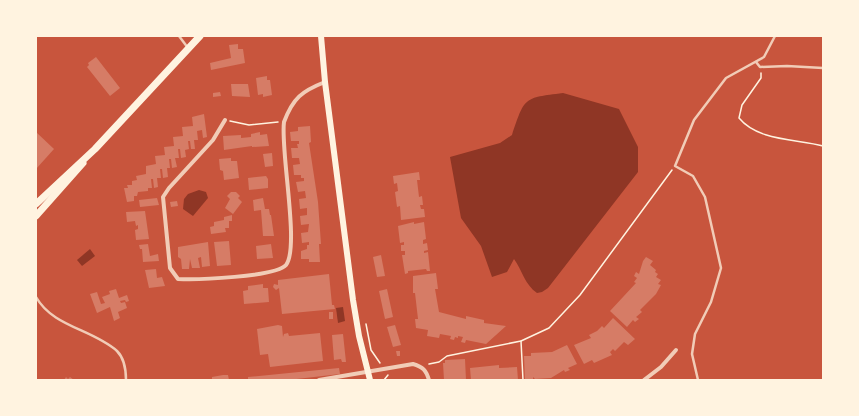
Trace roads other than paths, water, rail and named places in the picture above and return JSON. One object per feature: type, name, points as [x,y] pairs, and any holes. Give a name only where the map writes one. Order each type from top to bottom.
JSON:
[{"type":"main road","points":[[36,216],[72,177],[95,149],[200,36]]},
{"type":"main road","points":[[321,36],[325,82],[353,300],[359,336],[370,380]]},
{"type":"main road","points":[[36,204],[95,149]]},
{"type":"street","points":[[225,120],[213,140],[169,188],[163,197],[170,268],[178,279],[200,280],[273,272],[285,265],[290,254],[290,224],[284,122],[289,108],[298,97],[308,89],[325,82]]},
{"type":"street","points":[[644,380],[661,367],[676,350]]},
{"type":"street","points":[[319,380],[368,373],[413,364],[421,366],[426,372],[429,380]]},
{"type":"lane","points":[[179,36],[188,48]]},
{"type":"lane","points":[[698,380],[692,354],[695,334],[711,302],[721,268],[705,197],[693,176],[676,166],[694,120],[726,78],[764,57],[775,36]]},
{"type":"lane","points":[[756,62],[760,67],[787,66],[823,68]]},
{"type":"lane","points":[[36,297],[49,314],[118,352],[126,370],[126,380]]}]
